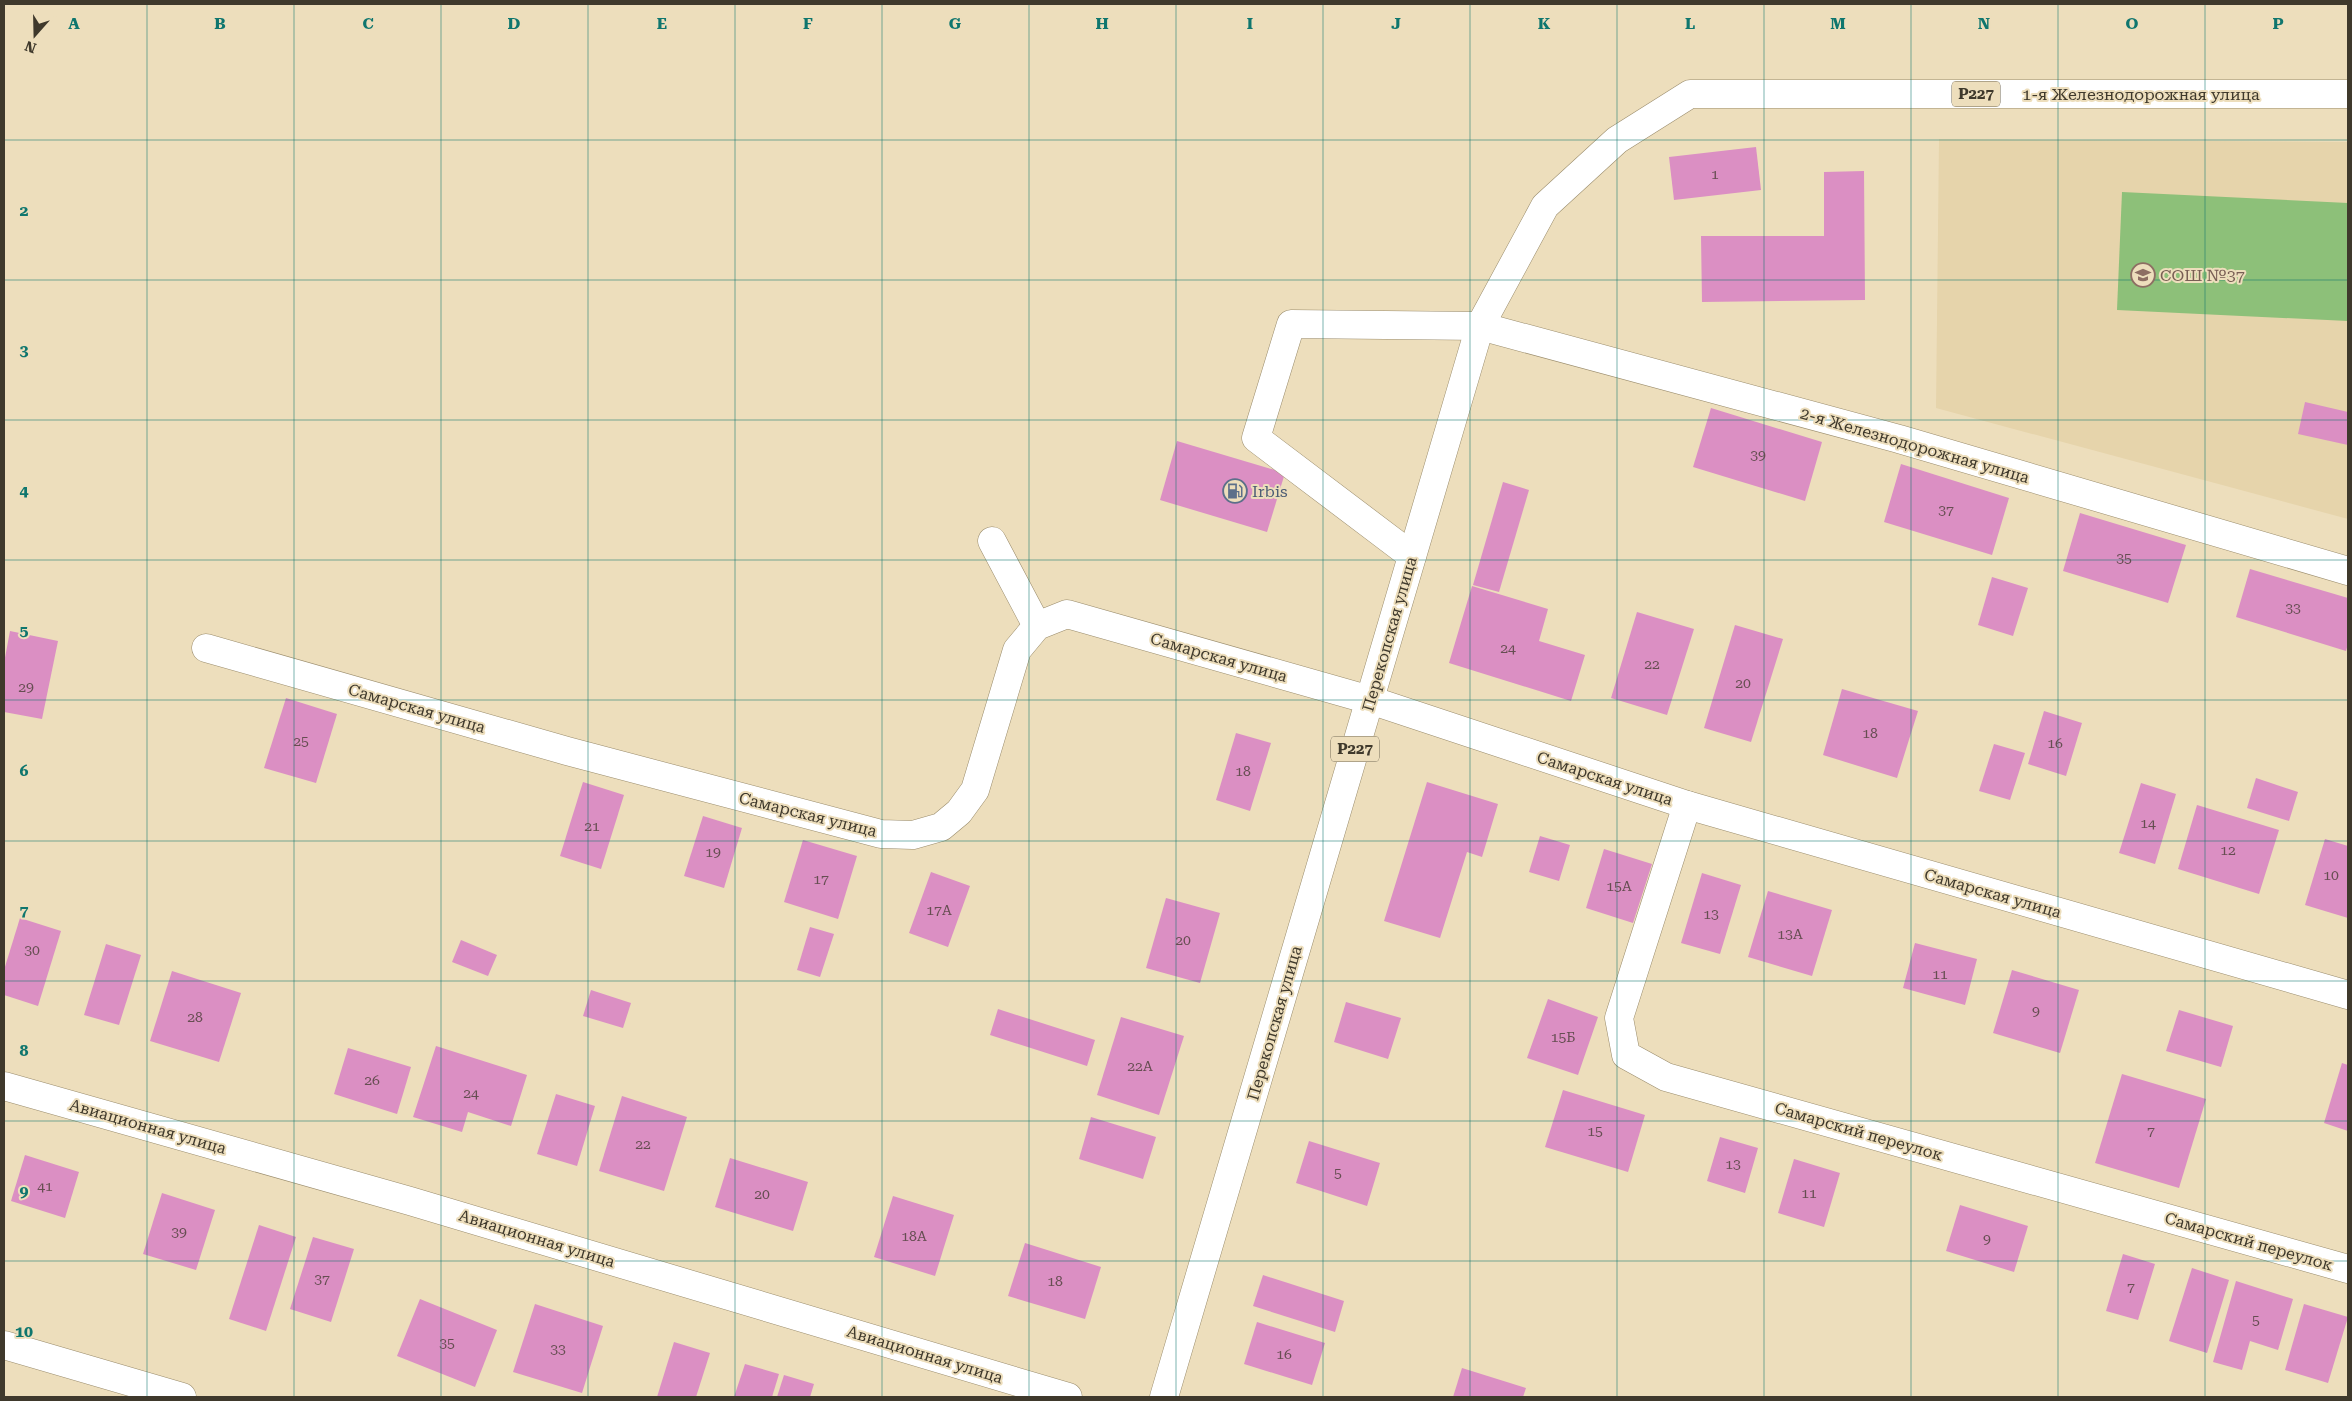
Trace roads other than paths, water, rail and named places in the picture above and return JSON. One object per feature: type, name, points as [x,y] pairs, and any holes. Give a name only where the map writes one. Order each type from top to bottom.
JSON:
[{"type":"street","name":"1-я Железнодорожная улица","points":[[1617,140],[1690,94],[2348,94]]},
{"type":"street","name":"Перекопская улица","points":[[1164,1397],[1480,326],[1544,206],[1617,140]]},
{"type":"street","name":"2-я Железнодорожная улица","points":[[1412,556],[1256,438],[1291,324],[1480,326],[1899,439],[2348,571]]},
{"type":"street","points":[[992,541],[1037,626]]},
{"type":"street","name":"Самарская улица","points":[[206,648],[586,756],[881,834],[913,835],[941,827],[959,812],[975,790],[1017,650],[1037,626],[1067,614],[1370,700],[1686,805],[2348,995]]},
{"type":"street","name":"Самарский переулок","points":[[1686,805],[1619,1018],[1626,1055],[1666,1077],[2348,1269]]},
{"type":"street","name":"Авиационная улица","points":[[4,1086],[410,1201],[1068,1397]]},
{"type":"street","points":[[4,1345],[182,1397]]},
{"type":"place","name":"СОШ №37","points":[[2143,275]]},
{"type":"place","name":"Irbis","points":[[1235,491]]}]
